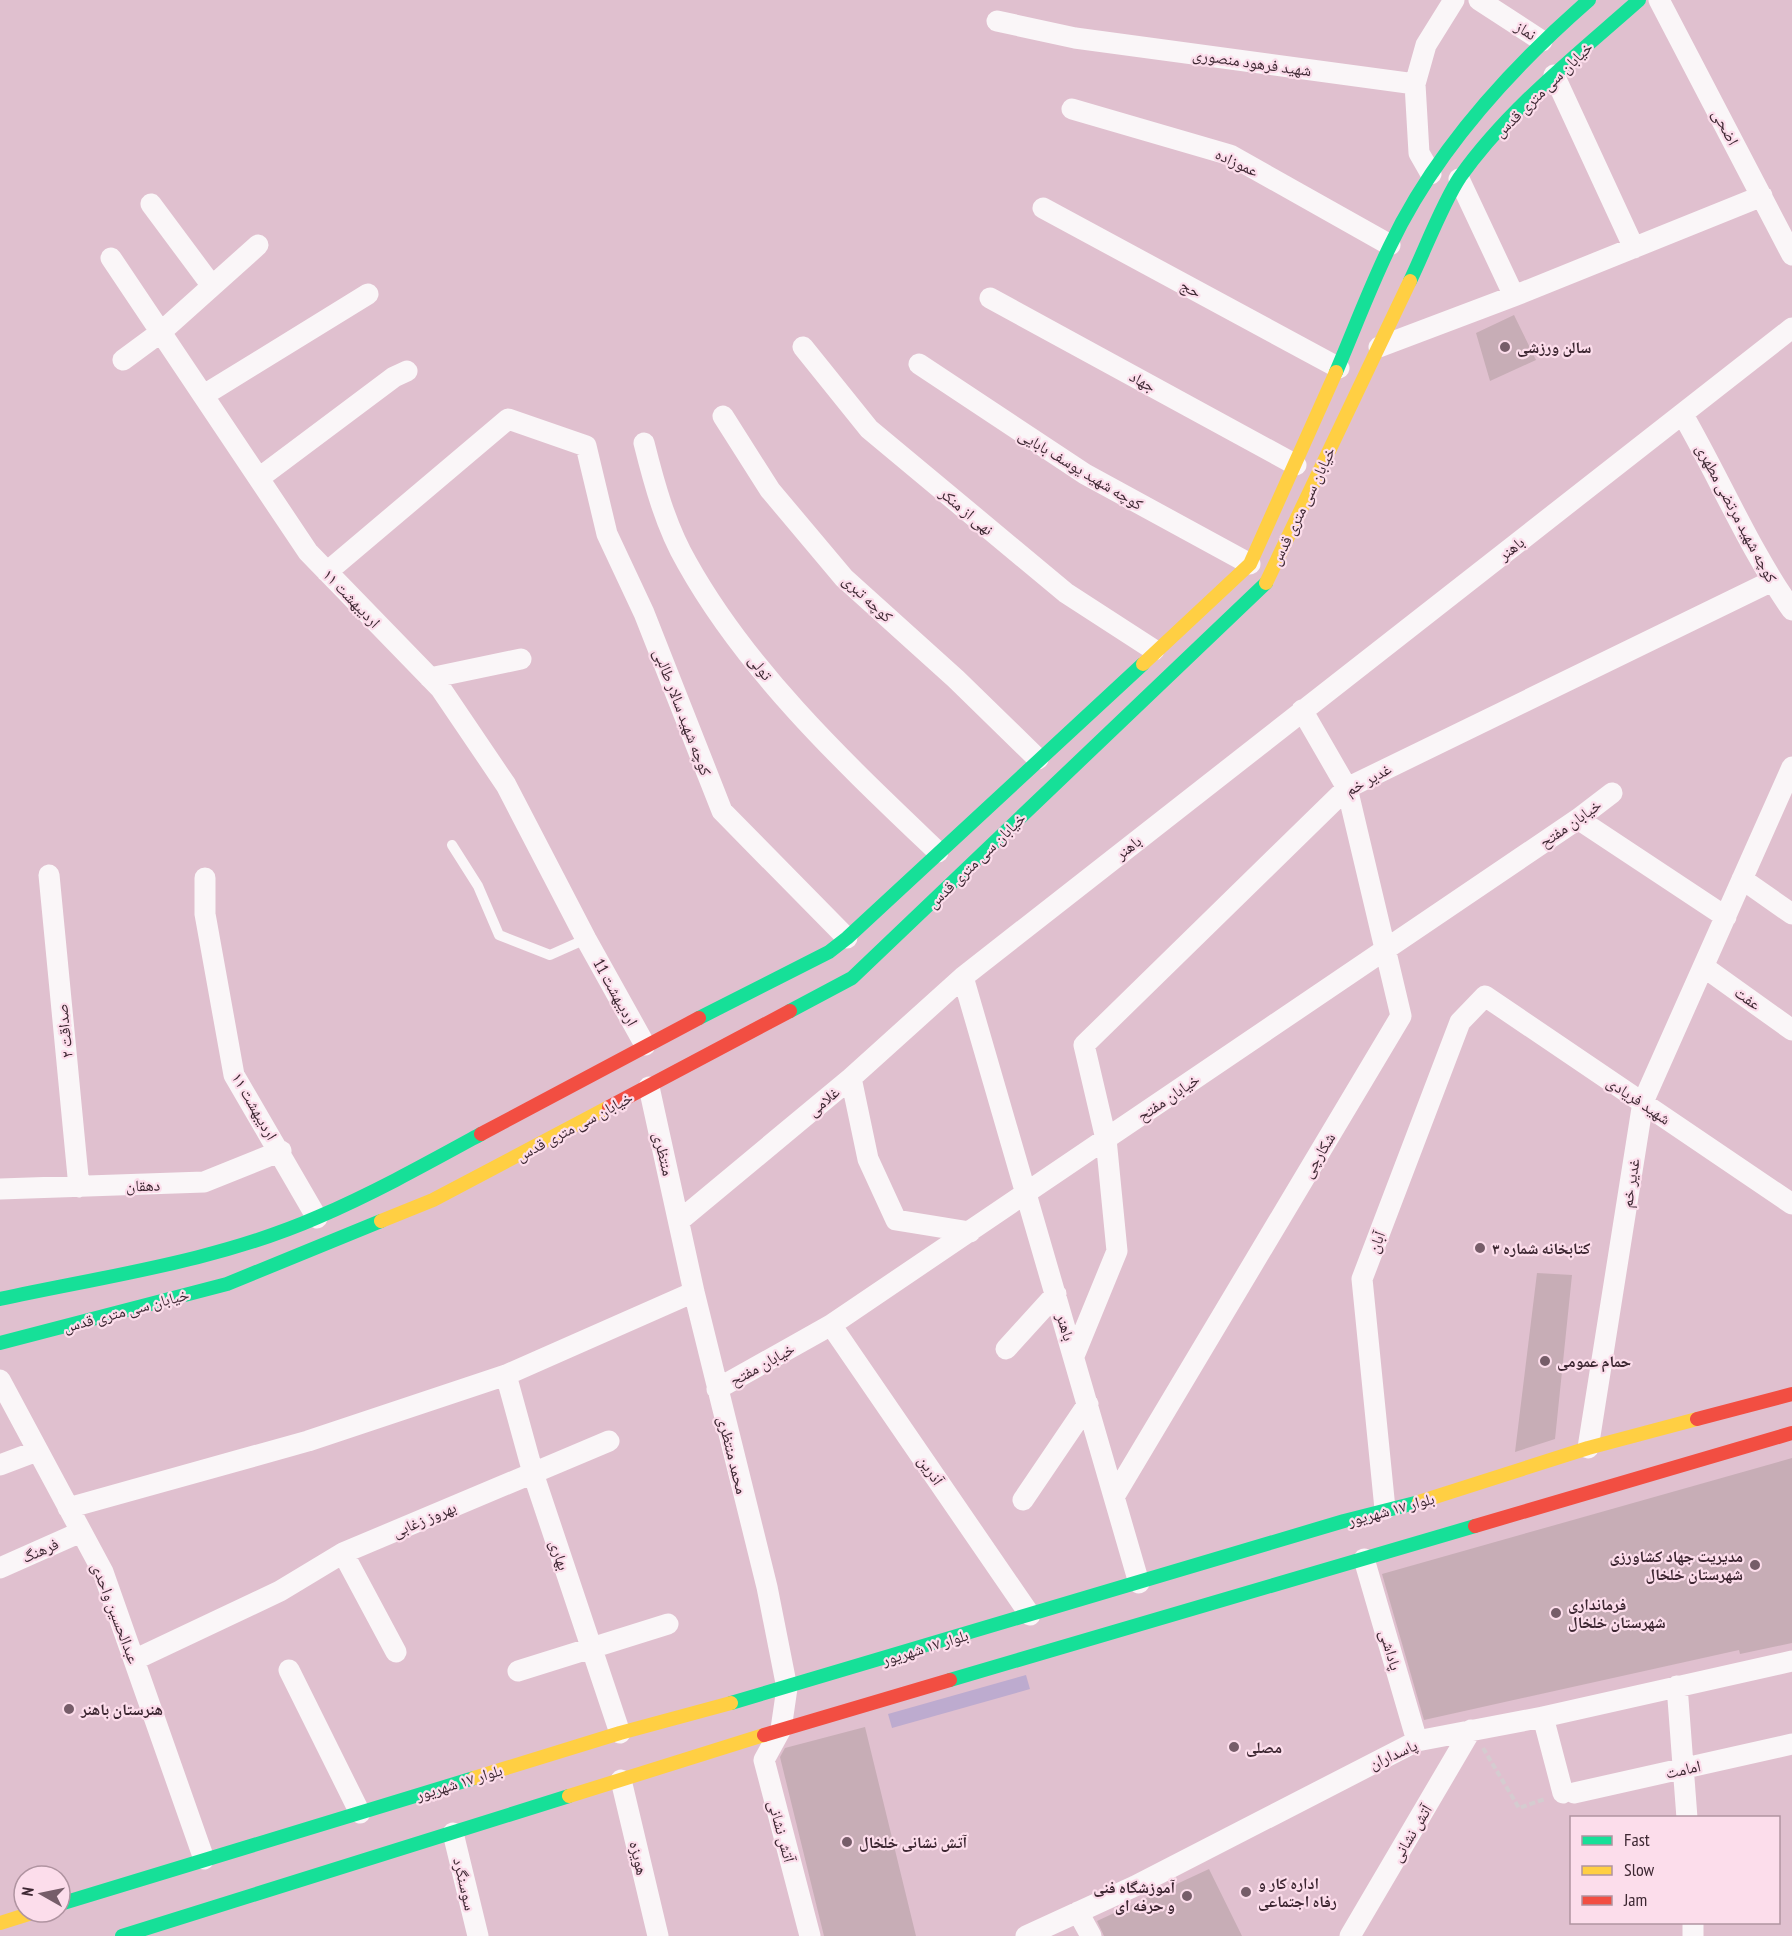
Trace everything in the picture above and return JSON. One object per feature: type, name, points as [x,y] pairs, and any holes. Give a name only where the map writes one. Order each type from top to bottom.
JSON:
[{"type":"main road","name":"خیابان سی متری قدس","points":[[841,965],[847,938],[1154,650],[1250,564],[1339,368],[1390,245],[1431,174],[1489,99],[1542,40],[1589,0]]},
{"type":"main road","name":"خیابان سی متری قدس","points":[[0,1343],[227,1284],[433,1200],[649,1087],[841,965],[1265,584],[1459,179],[1481,150],[1554,75],[1639,0]]},
{"type":"main road","name":"خیابان سی متری قدس","points":[[0,1299],[217,1252],[317,1218],[414,1171],[645,1045],[841,965]]},
{"type":"main road","points":[[414,1171],[400,1188],[407,1198],[433,1200]]},
{"type":"main road","name":"بلوار ١٧ شهریور","points":[[72,1900],[620,1733],[787,1688],[1072,1603],[1140,1596],[1344,1521],[1427,1500],[1588,1448],[1792,1394]]},
{"type":"main road","points":[[122,1936],[781,1730],[1792,1432]]},
{"type":"main road","points":[[1344,1521],[1333,1531],[1329,1547],[1340,1560],[1360,1560]]},
{"type":"main road","points":[[1074,1644],[1140,1615],[1140,1596]]},
{"type":"street","points":[[1431,174],[1419,153],[1415,84],[1426,45],[1454,0]]},
{"type":"street","name":"نماز","points":[[1479,0],[1542,40]]},
{"type":"street","name":"اضحی","points":[[1659,0],[1792,255]]},
{"type":"street","name":"شهید فرهود منصوری","points":[[997,21],[1075,38],[1415,84]]},
{"type":"street","points":[[1554,75],[1634,248]]},
{"type":"street","name":"عموزاده","points":[[1072,109],[1230,155],[1390,245]]},
{"type":"street","points":[[1459,179],[1514,296]]},
{"type":"street","points":[[1379,346],[1514,296],[1762,196]]},
{"type":"street","points":[[151,204],[212,286]]},
{"type":"street","name":"حج","points":[[1043,208],[1339,368]]},
{"type":"street","points":[[123,360],[161,332],[258,245]]},
{"type":"street","name":"۱۱ اردیبهشت","points":[[111,258],[308,552],[441,689],[506,785],[586,939]]},
{"type":"street","points":[[204,395],[368,294]]},
{"type":"street","name":"جهاد","points":[[990,298],[1296,465]]},
{"type":"street","name":"باهنر","points":[[1140,1596],[1115,1495],[963,977],[1792,328]]},
{"type":"street","name":"نهی از منکر","points":[[803,347],[869,429],[1066,593],[1154,650]]},
{"type":"street","name":"کوچه شهید یوسف بابایی","points":[[919,364],[1085,474],[1250,564]]},
{"type":"street","points":[[259,478],[394,377],[407,371]]},
{"type":"street","name":"کوچه شهید مرتضی مطهری","points":[[1683,415],[1712,464],[1772,582],[1792,610]]},
{"type":"street","name":"کوچه تبری","points":[[723,416],[770,490],[844,578],[956,679],[1038,759]]},
{"type":"street","name":"کوچه شهید سالار طالبی","points":[[327,572],[508,419],[586,446],[607,534],[644,613],[722,811],[847,938]]},
{"type":"street","name":"تولی","points":[[644,443],[655,486],[686,562],[726,623],[781,692],[845,764],[938,852]]},
{"type":"street","name":"غدیر خم","points":[[1106,1139],[1084,1045],[1347,788],[1772,582]]},
{"type":"street","points":[[430,678],[521,659]]},
{"type":"street","name":"شکارچی","points":[[1115,1495],[1401,1016],[1347,788],[1302,710]]},
{"type":"street","name":"غدیر خم","points":[[1588,1448],[1643,1102],[1791,772]]},
{"type":"street","name":"خیابان مفتح","points":[[717,1389],[831,1325],[1386,950],[1578,819],[1612,793]]},
{"type":"street","points":[[1578,819],[1726,917]]},
{"type":"street","name":"صداقت ۲","points":[[49,875],[79,1187]]},
{"type":"street","name":"۱۱ اردیبهشت","points":[[205,878],[205,914],[234,1074],[281,1151],[317,1218]]},
{"type":"street","points":[[1742,879],[1792,914]]},
{"type":"street","name":"11 اردیبهشت","points":[[586,939],[645,1045]]},
{"type":"street","name":"عفت","points":[[1704,967],[1792,1030]]},
{"type":"street","name":"غلامی","points":[[680,1221],[851,1078],[963,977]]},
{"type":"street","name":"شهید فریادی","points":[[1485,996],[1792,1204]]},
{"type":"street","name":"آبان","points":[[1385,1509],[1362,1279],[1460,1022],[1485,996]]},
{"type":"street","points":[[851,1078],[868,1159],[896,1220],[970,1232]]},
{"type":"street","name":"منتظری","points":[[649,1087],[680,1221]]},
{"type":"street","points":[[1074,1356],[1117,1251],[1106,1139]]},
{"type":"street","name":"دهقان","points":[[0,1189],[204,1182],[281,1151]]},
{"type":"street","name":"محمد منتظری","points":[[680,1221],[717,1389],[767,1587],[787,1688],[781,1730]]},
{"type":"street","points":[[68,1508],[308,1441],[506,1375],[694,1292]]},
{"type":"street","points":[[1006,1349],[1056,1294]]},
{"type":"street","name":"آذرین","points":[[831,1325],[1030,1616]]},
{"type":"street","name":"بهاری","points":[[506,1375],[533,1473],[620,1733]]},
{"type":"street","name":"عبدالحسین واحدی","points":[[0,1380],[36,1451],[103,1572],[204,1859]]},
{"type":"street","points":[[1023,1500],[1088,1404]]},
{"type":"street","name":"بهروز زغابی","points":[[135,1660],[280,1591],[343,1553],[609,1441]]},
{"type":"street","points":[[0,1466],[36,1451]]},
{"type":"street","name":"فرهنگ","points":[[0,1568],[81,1532]]},
{"type":"street","points":[[343,1553],[396,1652]]},
{"type":"street","name":"پاداشی","points":[[1360,1560],[1417,1741]]},
{"type":"street","points":[[518,1671],[668,1624]]},
{"type":"street","name":"پاسداران","points":[[1026,1936],[1135,1886],[1417,1741],[1543,1717],[1792,1661]]},
{"type":"street","points":[[289,1670],[360,1813]]},
{"type":"street","points":[[1677,1686],[1687,1816]]},
{"type":"street","points":[[1543,1717],[1568,1793]]},
{"type":"street","name":"آتش نشانی","points":[[781,1730],[764,1760],[810,1936]]},
{"type":"street","name":"آتش نشانی","points":[[1350,1936],[1471,1730]]},
{"type":"street","name":"امامت","points":[[1568,1793],[1792,1744]]},
{"type":"street","name":"هویزه","points":[[621,1780],[658,1936]]},
{"type":"street","name":"سوسنگرد","points":[[453,1833],[478,1936]]},
{"type":"street","points":[[1078,1912],[1091,1936]]},
{"type":"lane","points":[[452,845],[478,886],[498,935],[550,955],[586,939]]},
{"type":"path","points":[[1471,1730],[1519,1808],[1568,1793]]},
{"type":"shaded area","points":[[1026,1675],[1030,1689],[892,1728],[888,1714]]},
{"type":"building","name":"سالن ورزشی","points":[[1514,315],[1536,360],[1490,381],[1476,333]]},
{"type":"building","name":"حمام عمومی","points":[[1537,1273],[1572,1275],[1555,1439],[1515,1452]]},
{"type":"building","name":"فرمانداری شهرستان خلخال","points":[[1792,1458],[1792,1643],[1740,1654],[1739,1650],[1424,1720],[1382,1574]]},
{"type":"building","name":"آتش نشانی خلخال","points":[[865,1727],[916,1936],[824,1936],[780,1757],[785,1748]]},
{"type":"building","name":"آموزشگاه فنی و حرفه ای","points":[[1209,1869],[1242,1936],[1104,1936],[1097,1921]]},
{"type":"traffic: fast","points":[[1336,372],[1390,246],[1429,177],[1477,113],[1503,83],[1589,0]]},
{"type":"traffic: fast","points":[[1410,281],[1453,188],[1479,152],[1544,84],[1639,0]]},
{"type":"traffic: fast","points":[[790,1011],[852,978],[1266,583]]},
{"type":"traffic: fast","points":[[699,1018],[829,952],[847,938],[1143,664]]},
{"type":"traffic: fast","points":[[0,1299],[161,1266],[280,1232],[360,1198],[481,1134]]},
{"type":"traffic: fast","points":[[0,1343],[227,1284],[381,1221]]},
{"type":"traffic: fast","points":[[731,1703],[1344,1521],[1419,1502]]},
{"type":"traffic: fast","points":[[950,1680],[1475,1526]]},
{"type":"traffic: fast","points":[[72,1900],[474,1778]]},
{"type":"traffic: fast","points":[[122,1936],[569,1796]]},
{"type":"traffic: slow","points":[[1266,583],[1410,281]]},
{"type":"traffic: slow","points":[[1143,664],[1250,564],[1336,372]]},
{"type":"traffic: slow","points":[[381,1221],[433,1200],[609,1107]]},
{"type":"traffic: slow","points":[[1419,1502],[1588,1448],[1697,1419]]},
{"type":"traffic: slow","points":[[474,1778],[620,1733],[731,1703]]},
{"type":"traffic: slow","points":[[569,1796],[764,1735]]},
{"type":"traffic: slow","points":[[0,1923],[12,1919]]},
{"type":"traffic: jam","points":[[609,1107],[790,1011]]},
{"type":"traffic: jam","points":[[481,1134],[699,1018]]},
{"type":"traffic: jam","points":[[1697,1419],[1792,1394]]},
{"type":"traffic: jam","points":[[1475,1526],[1792,1433]]},
{"type":"traffic: jam","points":[[764,1735],[950,1680]]},
{"type":"place","name":"سالن ورزشی","points":[[1505,347]]},
{"type":"place","name":"کتابخانه شماره ۳","points":[[1480,1248]]},
{"type":"place","name":"حمام عمومی","points":[[1545,1361]]},
{"type":"place","name":"مدیریت جهاد کشاورزی شهرستان خلخال","points":[[1755,1565]]},
{"type":"place","name":"فرمانداری شهرستان خلخال","points":[[1556,1613]]},
{"type":"place","name":"هنرستان باهنر","points":[[69,1709]]},
{"type":"place","name":"مصلی","points":[[1234,1747]]},
{"type":"place","name":"آتش نشانی خلخال","points":[[847,1842]]},
{"type":"place","name":"اداره کار و رفاه اجتماعی","points":[[1246,1892]]},
{"type":"place","name":"آموزشگاه فنی و حرفه ای","points":[[1187,1896]]}]
